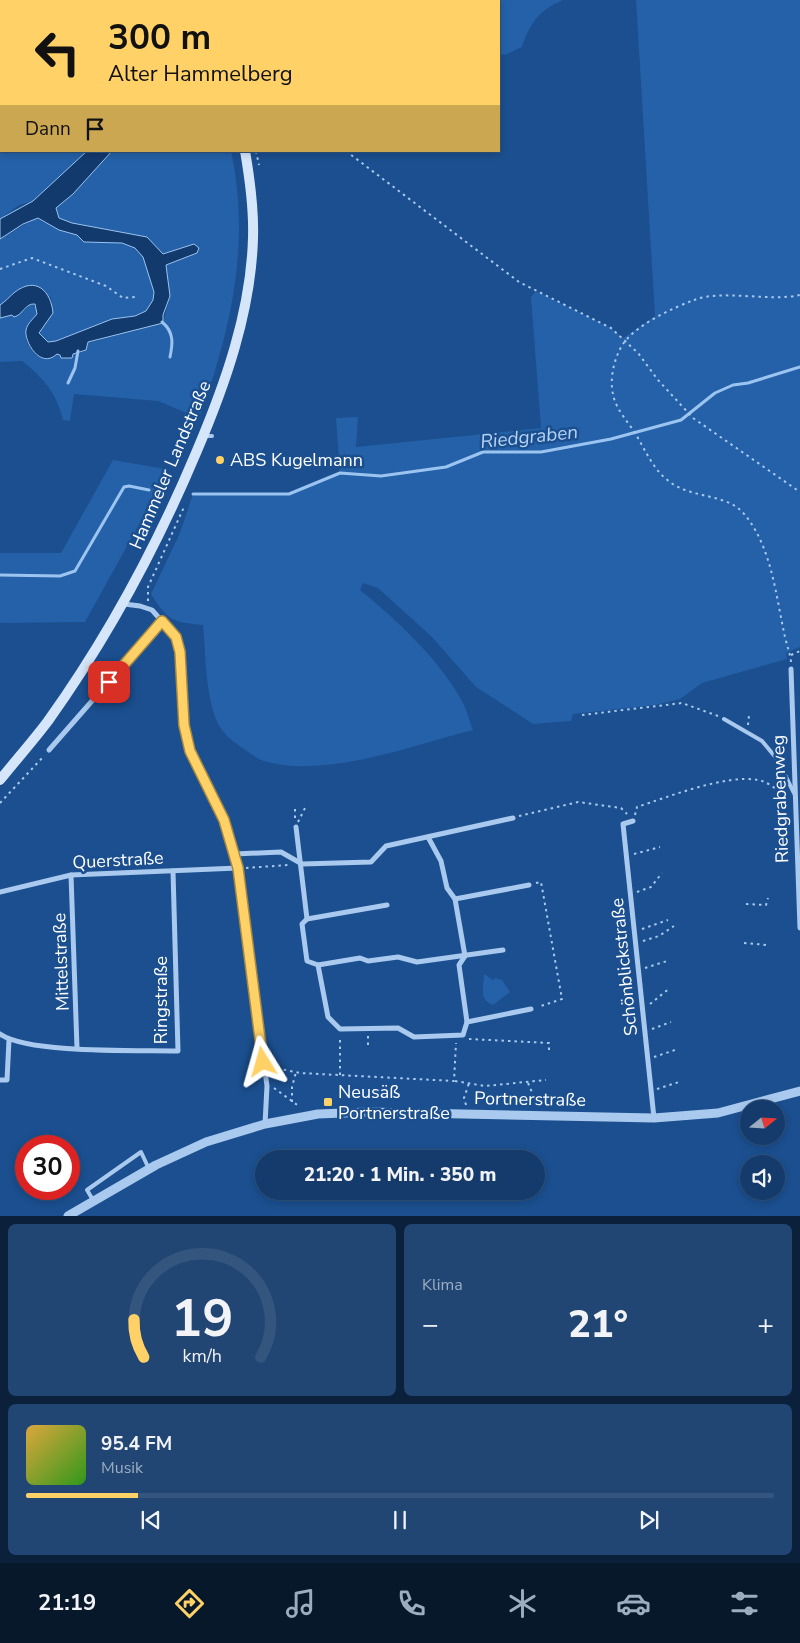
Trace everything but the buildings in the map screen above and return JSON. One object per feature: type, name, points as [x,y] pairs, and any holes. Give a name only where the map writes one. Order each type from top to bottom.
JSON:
[{"type":"main road","name":"Hammeler Landstraße","points":[[0,780],[47,722],[124,604],[208,436],[234,350],[248,288],[253,238],[251,191],[245,152]]},
{"type":"street","points":[[124,604],[152,610],[176,637],[180,652],[184,725],[190,751],[224,820],[235,854],[267,1086],[265,1124]]},
{"type":"street","points":[[49,750],[162,621]]},
{"type":"street","name":"Riedgrabenweg","points":[[791,669],[800,928]]},
{"type":"street","points":[[235,854],[281,852],[302,864],[372,862],[386,846],[513,818]]},
{"type":"street","name":"Schönblickstraße","points":[[633,821],[623,824],[654,1118]]},
{"type":"street","points":[[296,827],[295,836],[302,864],[308,919]]},
{"type":"street","points":[[318,966],[328,1017],[340,1029],[398,1028],[414,1037],[463,1035],[467,1022],[459,965],[464,956],[455,899],[447,888],[441,861],[428,837]]},
{"type":"street","name":"Querstraße","points":[[0,892],[71,875],[238,868]]},
{"type":"street","name":"Ringstraße","points":[[0,1034],[9,1040],[37,1046],[178,1051],[173,871]]},
{"type":"street","name":"Mittelstraße","points":[[71,875],[77,1048]]},
{"type":"street","points":[[455,899],[529,885]]},
{"type":"street","points":[[387,905],[308,919],[302,924],[307,961],[318,966],[360,958],[368,961],[398,957],[417,962],[503,950]]},
{"type":"street","points":[[467,1022],[531,1009]]},
{"type":"street","points":[[0,1080],[7,1080],[9,1040]]},
{"type":"street","name":"Portnerstraße","points":[[68,1216],[149,1169],[206,1142],[265,1124],[315,1114],[368,1112],[654,1118],[718,1113],[800,1091]]},
{"type":"lane","points":[[724,719],[762,742],[777,759],[794,793]]},
{"type":"lane","points":[[94,1201],[87,1190],[141,1152],[149,1169]]},
{"type":"path","points":[[347,152],[519,282],[611,328],[626,341],[693,418],[800,492]]},
{"type":"path","points":[[0,269],[32,258],[106,286],[123,298],[136,297]]},
{"type":"path","points":[[800,295],[780,298],[721,296],[696,299],[650,322],[626,341],[617,359],[612,377],[613,395],[620,410],[656,468],[672,484],[727,502],[744,513],[756,530],[764,550],[790,656],[800,651]]},
{"type":"path","points":[[582,715],[625,712],[682,703],[724,719]]},
{"type":"path","points":[[0,804],[49,750]]},
{"type":"path","points":[[633,821],[637,807],[687,790],[727,782],[759,780],[795,800]]},
{"type":"path","points":[[513,818],[578,802],[621,808],[633,821]]},
{"type":"path","points":[[296,827],[306,806]]},
{"type":"path","points":[[295,809],[296,827]]},
{"type":"path","points":[[626,856],[660,847]]},
{"type":"path","points":[[238,868],[302,864]]},
{"type":"path","points":[[630,894],[651,886],[662,873]]},
{"type":"path","points":[[529,885],[542,882],[562,999],[531,1009]]},
{"type":"path","points":[[746,904],[766,905],[768,898]]},
{"type":"path","points":[[634,932],[668,920]]},
{"type":"path","points":[[636,944],[659,936],[674,926]]},
{"type":"path","points":[[744,943],[767,946]]},
{"type":"path","points":[[638,970],[667,961]]},
{"type":"path","points":[[643,1010],[670,988]]},
{"type":"path","points":[[645,1031],[671,1022]]},
{"type":"path","points":[[368,1028],[368,1049]]},
{"type":"path","points":[[340,1029],[340,1075]]},
{"type":"path","points":[[463,1035],[469,1039],[549,1043],[549,1051]]},
{"type":"path","points":[[454,1081],[456,1036]]},
{"type":"path","points":[[648,1059],[678,1049]]},
{"type":"path","points":[[263,1062],[276,1070],[400,1080],[407,1078],[470,1082],[485,1086],[546,1080]]},
{"type":"path","points":[[292,1102],[292,1087],[296,1072]]},
{"type":"path","points":[[265,1073],[274,1088],[292,1102],[315,1114]]},
{"type":"path","points":[[469,1114],[464,1098],[470,1082]]},
{"type":"path","points":[[528,1082],[535,1098]]},
{"type":"path","points":[[651,1091],[679,1082]]},
{"type":"shaded area","points":[[500,0],[563,0],[548,8],[536,18],[528,31],[522,47],[505,55],[500,54]]},
{"type":"shaded area","points":[[636,0],[800,0],[800,647],[786,653],[787,659],[702,683],[680,699],[655,705],[573,714],[571,721],[533,724],[476,687],[432,637],[378,588],[363,583],[360,590],[402,627],[441,670],[462,701],[473,730],[397,751],[342,763],[314,766],[288,765],[259,759],[228,737],[216,719],[208,685],[203,625],[177,621],[162,610],[151,594],[180,533],[193,494],[289,494],[340,473],[336,418],[358,417],[356,447],[541,428],[531,297],[536,291],[611,328],[623,338],[655,316]]},
{"type":"shaded area","points":[[0,152],[86,152],[33,201],[19,205],[0,219]]},
{"type":"shaded area","points":[[86,152],[111,152],[73,194],[56,208],[59,218],[72,223],[147,237],[163,254],[194,244],[199,248],[197,253],[166,265],[170,296],[163,315],[163,323],[88,342],[86,350],[73,354],[72,358],[61,358],[57,354],[45,359],[34,352],[30,347],[26,330],[37,314],[35,304],[29,305],[17,316],[14,317],[12,315],[0,318],[0,305],[23,287],[30,285],[41,288],[49,298],[53,313],[39,333],[48,342],[56,341],[112,319],[135,316],[146,311],[153,300],[154,292],[143,257],[135,248],[122,243],[84,242],[77,235],[59,230],[38,218],[23,224],[0,239],[0,219],[33,201]]},
{"type":"shaded area","points":[[111,152],[231,152],[237,185],[239,219],[235,286],[220,353],[199,418],[158,401],[74,394],[70,421],[63,420],[53,394],[36,373],[22,361],[0,362],[0,318],[24,311],[31,303],[37,309],[37,313],[26,339],[34,353],[43,358],[49,358],[57,354],[61,358],[72,358],[72,354],[84,352],[88,343],[163,323],[170,296],[166,265],[197,253],[194,245],[163,254],[146,237],[72,223],[59,218],[56,208],[73,194]]},
{"type":"shaded area","points":[[36,218],[59,230],[77,235],[84,242],[122,243],[135,248],[143,257],[154,292],[153,300],[146,311],[135,316],[112,319],[56,341],[47,342],[39,333],[53,313],[51,297],[16,292],[0,305],[0,239]]},
{"type":"shaded area","points":[[113,460],[165,469],[147,510],[85,622],[0,623],[0,553],[61,553]]},
{"type":"shaded area","points":[[484,974],[493,980],[495,978],[502,980],[510,992],[493,1005],[484,996]]},
{"type":"waterway","points":[[162,322],[169,330],[172,338],[170,357]]},
{"type":"waterway","points":[[68,383],[75,368],[78,351]]},
{"type":"waterway","name":"Riedgraben","points":[[193,494],[289,494],[340,473],[381,476],[446,467],[483,452],[541,452],[611,439],[681,420],[715,393],[733,385],[748,383],[800,367]]},
{"type":"waterway","name":"Riedgraben","points":[[0,575],[60,576],[75,571],[124,487],[129,486],[149,490]]},
{"type":"place","name":"ABS Kugelmann","points":[[220,460]]},
{"type":"place","name":"Neusäß Portnerstraße","points":[[328,1102]]},
{"type":"route","points":[[109,682],[162,621],[176,637],[180,652],[184,725],[190,751],[224,820],[232,841],[238,868],[263,1062]]}]
